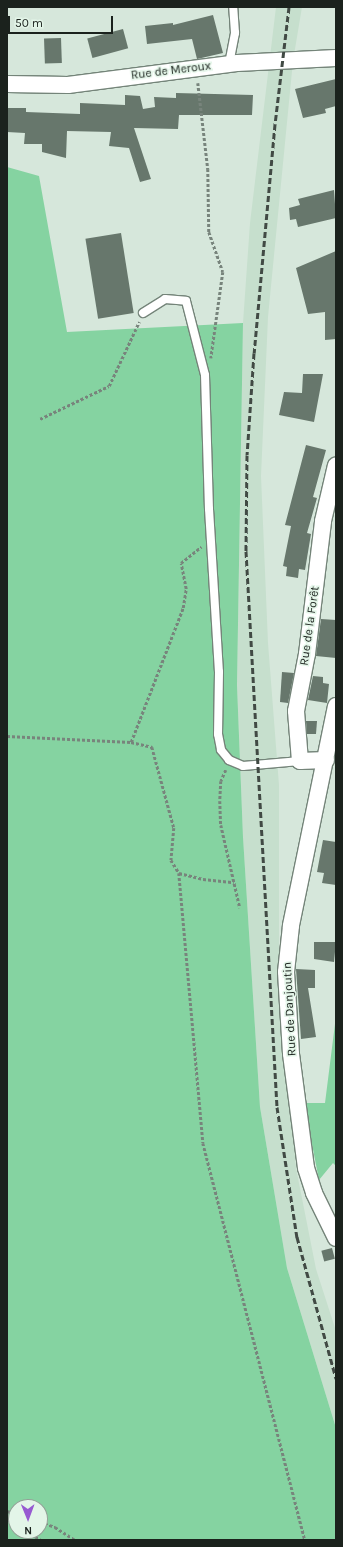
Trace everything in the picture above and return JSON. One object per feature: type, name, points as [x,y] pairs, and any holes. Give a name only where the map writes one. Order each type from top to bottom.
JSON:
[{"type":"street","name":"Rue de Meroux","points":[[7,84],[68,85],[229,64],[336,58]]},
{"type":"street","name":"Rue de la Forêt","points":[[300,761],[296,711],[307,654],[323,521],[336,465]]},
{"type":"street","name":"Rue de Danjoutin","points":[[336,706],[291,926],[286,980],[291,1054],[306,1168],[314,1193],[336,1238]]},
{"type":"street","points":[[300,761],[326,760]]},
{"type":"lane","points":[[229,64],[235,33],[233,7]]},
{"type":"lane","points":[[143,313],[166,299],[186,301],[205,375],[211,541],[219,672],[218,739],[221,750],[230,760],[250,766],[300,761]]},
{"type":"path","points":[[196,68],[208,169],[209,232],[222,272],[214,350],[205,375]]},
{"type":"path","points":[[40,419],[109,386],[143,313]]},
{"type":"path","points":[[131,742],[183,608],[186,589],[181,563],[211,541]]},
{"type":"path","points":[[7,736],[131,742],[152,748],[161,788],[174,828],[171,860],[179,873],[203,1144],[304,1540]]},
{"type":"path","points":[[230,760],[222,781],[220,801],[221,825],[240,908]]},
{"type":"path","points":[[179,873],[203,879],[234,882]]},
{"type":"path","points":[[48,1525],[55,1527],[75,1540]]},
{"type":"shaded area","points":[[276,7],[302,7],[293,61],[268,317],[261,476],[268,643],[279,785],[279,973],[296,1168],[316,1269],[336,1331],[336,1428],[287,1268],[260,1107],[243,837],[237,685],[243,323],[250,223]]},
{"type":"green space","points":[[7,167],[39,176],[67,332],[243,323],[237,685],[243,837],[260,1107],[287,1268],[336,1428],[336,1540],[7,1540]]},
{"type":"green space","points":[[336,1016],[336,1166],[333,1163],[319,1180],[304,1103],[325,1103]]},
{"type":"building","points":[[213,15],[223,53],[197,59],[192,39],[147,44],[145,26],[173,23],[173,25]]},
{"type":"building","points":[[123,29],[128,48],[92,58],[87,39]]},
{"type":"building","points":[[61,38],[62,63],[45,64],[44,39]]},
{"type":"building","points":[[336,79],[336,106],[325,109],[326,113],[303,118],[295,89]]},
{"type":"building","points":[[176,93],[253,95],[252,115],[179,115],[178,129],[134,128],[151,179],[140,182],[129,148],[109,146],[111,132],[67,131],[66,158],[42,152],[42,144],[24,144],[25,133],[7,132],[7,108],[26,108],[26,112],[80,114],[80,103],[125,105],[125,95],[140,96],[143,109],[155,107],[154,97],[176,98]]},
{"type":"building","points":[[334,190],[336,218],[298,227],[296,219],[290,220],[289,208],[300,205],[298,199]]},
{"type":"building","points":[[121,233],[134,313],[98,319],[85,239]]},
{"type":"building","points":[[336,251],[336,339],[325,340],[325,312],[308,314],[296,268]]},
{"type":"building","points":[[303,374],[323,374],[314,422],[279,415],[284,392],[302,393]]},
{"type":"building","points":[[306,445],[326,450],[313,497],[317,498],[307,533],[311,534],[305,570],[299,569],[298,578],[286,576],[287,567],[283,566],[291,526],[285,525]]},
{"type":"building","points":[[321,619],[336,620],[336,658],[316,656]]},
{"type":"building","points":[[282,672],[294,673],[288,703],[280,702]]},
{"type":"building","points":[[313,676],[323,677],[323,683],[329,684],[327,703],[308,700]]},
{"type":"building","points":[[306,721],[317,721],[316,734],[307,734]]},
{"type":"building","points":[[323,840],[336,842],[336,885],[322,883],[324,873],[317,872]]},
{"type":"building","points":[[314,942],[336,942],[334,962],[314,959]]},
{"type":"building","points":[[296,969],[315,970],[315,988],[308,988],[316,1037],[301,1039]]},
{"type":"building","points":[[332,1248],[335,1259],[324,1261],[321,1251]]},
{"type":"railway","points":[[289,7],[275,124],[254,353],[247,455],[246,551],[277,1107],[297,1237],[336,1379]]}]
